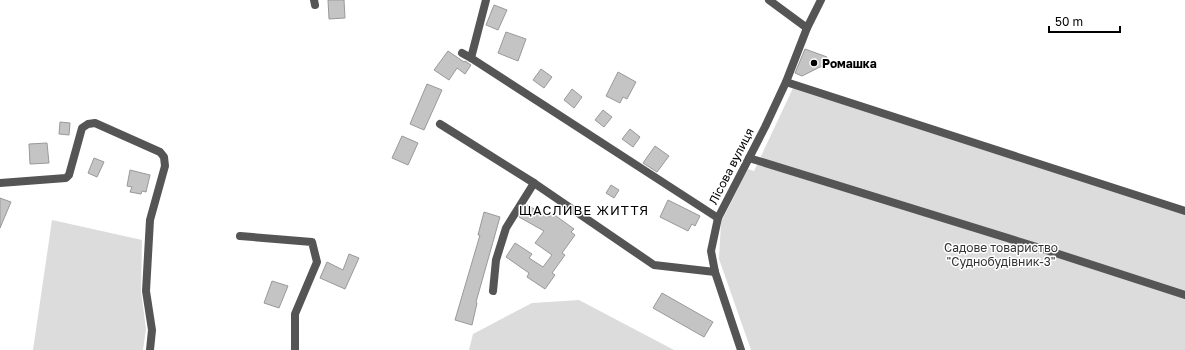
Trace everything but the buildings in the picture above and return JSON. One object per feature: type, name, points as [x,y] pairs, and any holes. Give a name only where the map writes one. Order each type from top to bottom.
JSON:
[{"type":"street","points":[[470,58],[486,0]]},
{"type":"street","points":[[769,0],[808,28]]},
{"type":"street","name":"Лісова вулиця","points":[[740,350],[715,272],[711,251],[718,218],[786,82],[821,0]]},
{"type":"street","points":[[462,53],[718,218]]},
{"type":"street","points":[[786,82],[1185,211]]},
{"type":"street","points":[[0,183],[66,178],[69,175],[82,128],[88,124],[95,123],[160,152],[164,157],[165,166],[150,220],[146,291],[152,330],[150,350]]},
{"type":"street","points":[[440,124],[534,183],[654,265],[715,272]]},
{"type":"street","points":[[749,158],[1040,248],[1185,295]]},
{"type":"street","points":[[493,291],[496,260],[506,228],[534,183]]},
{"type":"street","points":[[240,236],[312,242],[317,262],[295,314],[295,350]]},
{"type":"green space","name":"Садове товариство \"Суднобудівник-3\"","points":[[793,88],[1185,211],[1185,350],[751,350],[719,259],[721,222],[748,169],[754,171]]},
{"type":"green space","points":[[52,220],[142,240],[141,291],[146,329],[143,350],[33,350]]},
{"type":"green space","points":[[579,300],[674,350],[469,350],[473,334],[532,303]]},
{"type":"place","name":"Ромашка","points":[[814,63]]},
{"type":"district","name":"ЩАСЛИВЕ ЖИТТЯ","points":[[584,210]]}]
